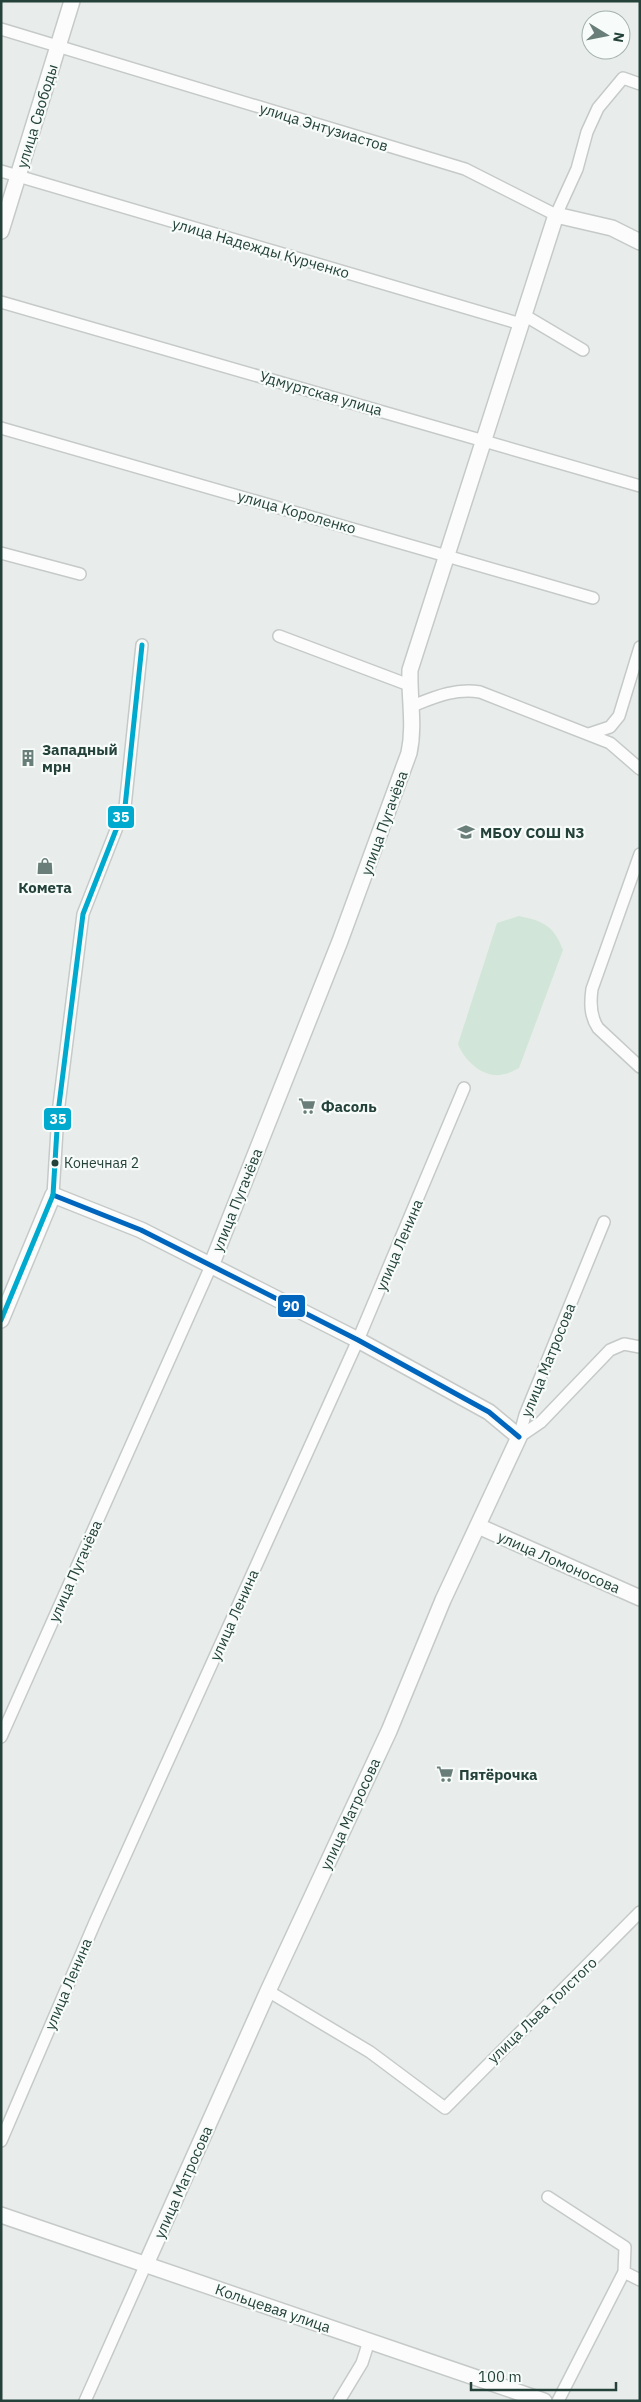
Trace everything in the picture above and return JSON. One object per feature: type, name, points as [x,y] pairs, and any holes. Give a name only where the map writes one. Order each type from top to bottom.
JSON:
[{"type":"street","name":"улица Свободы","points":[[1,231],[72,1]]},
{"type":"street","name":"улица Энтузиастов","points":[[1,29],[465,169],[556,215],[612,228],[640,242]]},
{"type":"street","points":[[556,215],[576,169],[594,116],[623,78],[640,84]]},
{"type":"street","name":"улица Надежды Курченко","points":[[1,172],[522,320],[583,350]]},
{"type":"street","name":"улица Пугачёва","points":[[1,1737],[211,1266],[340,941],[409,754],[412,737],[410,670],[556,215]]},
{"type":"street","name":"Удмуртская улица","points":[[1,302],[640,486]]},
{"type":"street","name":"улица Короленко","points":[[1,428],[593,598]]},
{"type":"street","points":[[1,553],[80,574]]},
{"type":"street","points":[[278,636],[410,685]]},
{"type":"street","points":[[1,1320],[54,1195],[58,1113],[83,914],[125,807],[142,645]]},
{"type":"street","points":[[589,734],[610,727],[619,716],[640,647]]},
{"type":"street","points":[[412,706],[440,695],[465,690],[480,692],[610,743],[640,769]]},
{"type":"street","points":[[640,854],[592,989],[591,1012],[598,1028],[640,1067]]},
{"type":"street","name":"улица Ленина","points":[[1,2140],[96,1920],[358,1340],[464,1088]]},
{"type":"street","points":[[54,1195],[141,1230],[358,1340],[489,1412],[519,1437],[541,1422],[610,1350],[617,1346],[636,1346]]},
{"type":"street","name":"улица Матросова","points":[[86,2401],[268,1991],[389,1731],[443,1600],[519,1437],[525,1415],[604,1222]]},
{"type":"street","name":"улица Ломоносова","points":[[478,1526],[640,1598]]},
{"type":"street","name":"улица Льва Толстого","points":[[268,1991],[370,2052],[445,2108],[640,1912]]},
{"type":"street","points":[[548,2197],[625,2247],[624,2272],[558,2401]]},
{"type":"street","name":"Кольцевая улица","points":[[1,2215],[544,2401]]},
{"type":"street","points":[[624,2272],[640,2280]]},
{"type":"street","points":[[339,2401],[362,2363],[369,2341]]},
{"type":"green space","points":[[519,916],[535,920],[547,926],[556,935],[563,950],[519,1068],[505,1074],[490,1074],[483,1072],[470,1063],[458,1044],[497,923]]},
{"type":"transit line","name":"35","points":[[1,1320],[53,1195],[58,1113],[83,914],[125,807],[142,645]]},
{"type":"transit line","name":"90","points":[[53,1195],[141,1230],[358,1340],[489,1412],[519,1437]]},
{"type":"place","name":"Западный мрн","points":[[28,758]]},
{"type":"place","name":"МБОУ СОШ N3","points":[[466,832]]},
{"type":"place","name":"Комета","points":[[45,866]]},
{"type":"place","name":"Фасоль","points":[[307,1106]]},
{"type":"place","name":"Конечная 2","points":[[55,1163]]},
{"type":"place","name":"Пятёрочка","points":[[445,1774]]}]
